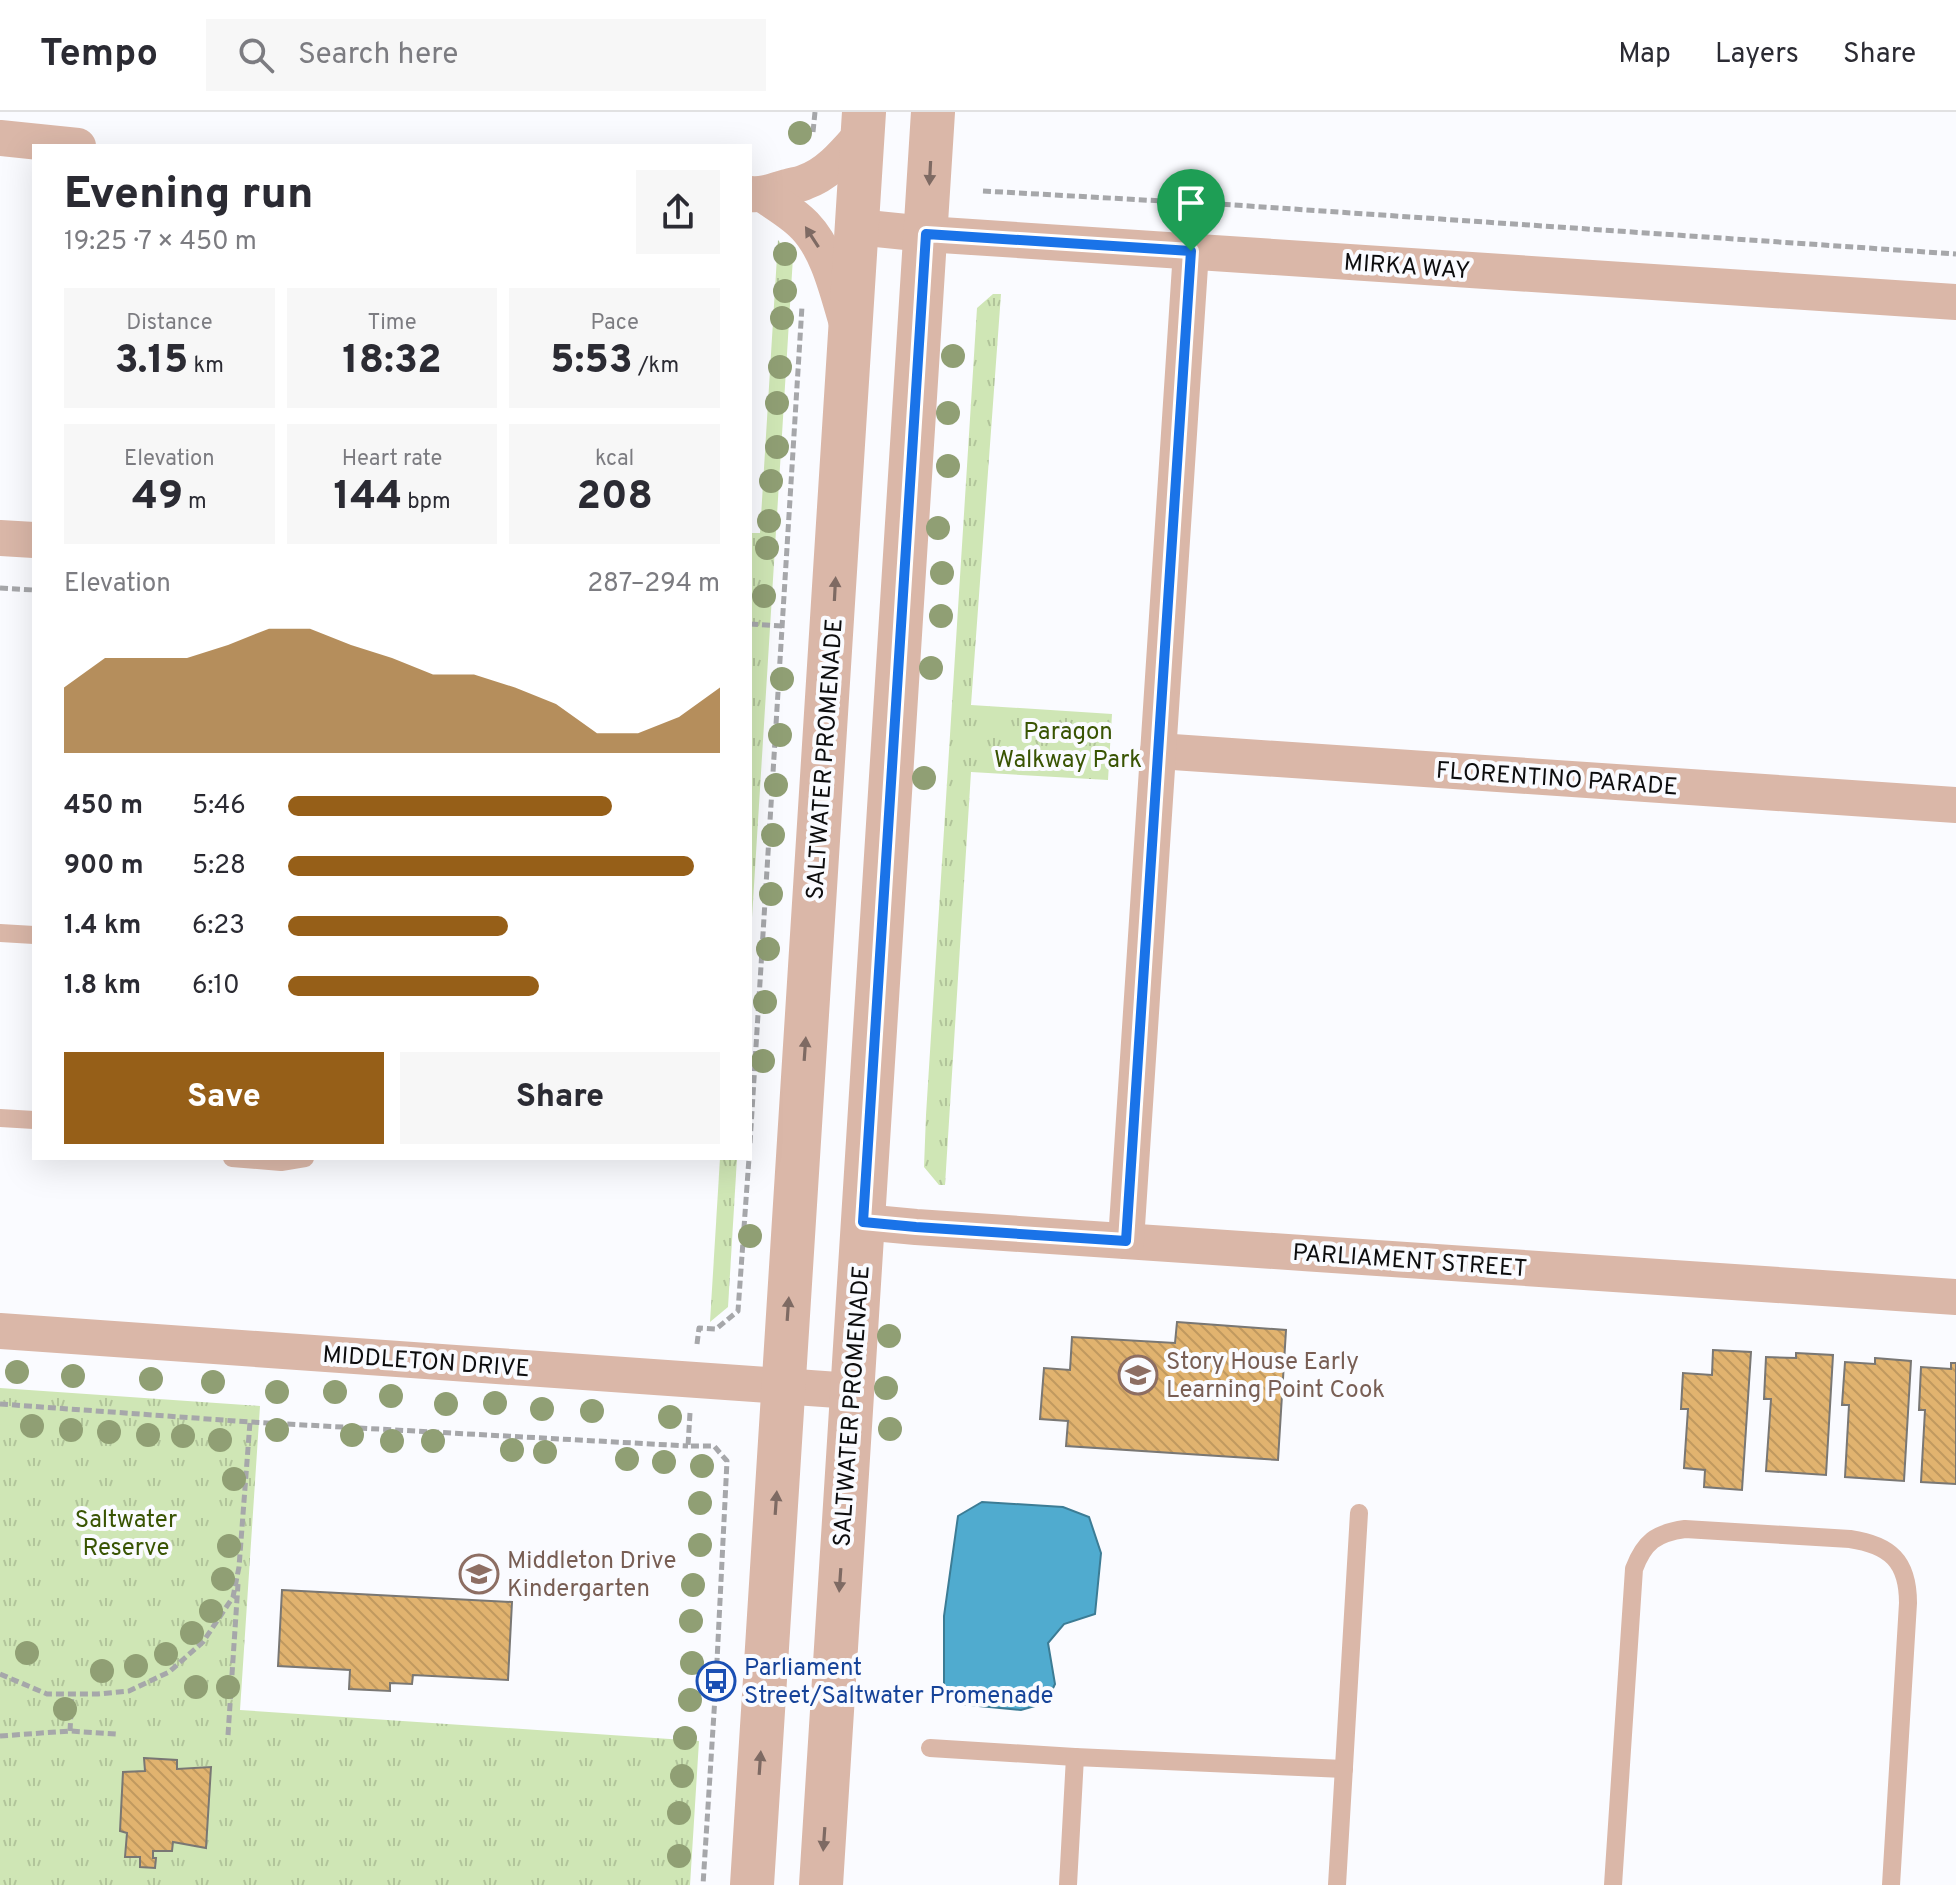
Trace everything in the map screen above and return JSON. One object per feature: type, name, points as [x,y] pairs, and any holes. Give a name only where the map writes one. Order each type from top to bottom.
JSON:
[{"type":"street","name":"SALTWATER PROMENADE","points":[[821,1885],[933,112]]},
{"type":"street","name":"SALTWATER PROMENADE","points":[[752,1885],[863,122]]},
{"type":"street","points":[[757,195],[808,182],[836,161],[863,122]]},
{"type":"street","points":[[15,130],[70,144]]},
{"type":"street","points":[[757,195],[806,227],[817,243],[833,275],[850,335]]},
{"type":"street","name":"MIRKA WAY","points":[[857,227],[1956,302]]},
{"type":"street","points":[[1126,1241],[1191,251]]},
{"type":"street","points":[[0,538],[32,540]]},
{"type":"street","name":"FLORENTINO PARADE","points":[[1158,751],[1956,805]]},
{"type":"street","name":"PARLIAMENT STREET","points":[[863,1222],[1956,1297]]},
{"type":"street","name":"MIDDLETON DRIVE","points":[[0,1331],[852,1391]]},
{"type":"lane","points":[[0,933],[32,935]]},
{"type":"lane","points":[[0,1118],[32,1120]]},
{"type":"lane","points":[[256,1160],[293,1160]]},
{"type":"lane","points":[[1337,1885],[1359,1513]]},
{"type":"lane","points":[[1613,1885],[1634,1569],[1644,1547],[1654,1538],[1685,1529],[1850,1539],[1869,1542],[1895,1558],[1908,1587],[1908,1603],[1891,1885]]},
{"type":"lane","points":[[930,1748],[1344,1769]]},
{"type":"lane","points":[[1068,1885],[1075,1757]]},
{"type":"path","points":[[813,139],[815,112]]},
{"type":"path","points":[[983,191],[1956,254]]},
{"type":"path","points":[[752,1111],[803,291]]},
{"type":"path","points":[[0,588],[32,590]]},
{"type":"path","points":[[752,624],[782,626]]},
{"type":"path","points":[[688,1446],[699,1328],[716,1329],[738,1311],[749,1160]]},
{"type":"path","points":[[0,1404],[250,1422],[714,1446],[727,1461],[703,1885]]},
{"type":"path","points":[[228,1735],[250,1422]]},
{"type":"path","points":[[0,1674],[47,1694],[129,1691],[169,1672],[203,1642],[233,1597],[239,1567]]},
{"type":"path","points":[[70,1731],[72,1694]]},
{"type":"path","points":[[0,1736],[70,1731],[116,1734]]},
{"type":"green space","points":[[778,240],[793,257],[752,918],[752,533],[760,533]]},
{"type":"green space","name":"Paragon Walkway Park","points":[[993,294],[1001,294],[971,705],[1112,714],[1108,780],[971,772],[945,1185],[939,1185],[924,1167],[926,1115],[977,308]]},
{"type":"green space","points":[[720,1160],[737,1160],[728,1307],[710,1322]]},
{"type":"green space","name":"Saltwater Reserve","points":[[0,1388],[260,1406],[240,1710],[699,1741],[690,1885],[0,1885]]},
{"type":"water","points":[[982,1502],[1063,1507],[1089,1517],[1101,1553],[1095,1614],[1064,1624],[1048,1643],[1055,1684],[1046,1703],[1021,1710],[958,1704],[944,1690],[944,1616],[958,1516]]},
{"type":"building","points":[[1177,1322],[1286,1330],[1278,1460],[1066,1446],[1068,1421],[1040,1419],[1044,1368],[1070,1370],[1072,1337],[1175,1343]]},
{"type":"building","points":[[1713,1350],[1751,1352],[1742,1490],[1704,1487],[1705,1470],[1684,1468],[1688,1409],[1681,1409],[1683,1373],[1712,1375]]},
{"type":"building","points":[[1796,1353],[1833,1355],[1826,1475],[1766,1471],[1771,1399],[1764,1399],[1766,1357],[1796,1358]]},
{"type":"building","points":[[1875,1358],[1911,1361],[1904,1481],[1845,1477],[1849,1405],[1842,1405],[1845,1362],[1875,1364]]},
{"type":"building","points":[[1951,1363],[1956,1363],[1956,1484],[1921,1482],[1925,1410],[1919,1410],[1921,1367],[1951,1369]]},
{"type":"building","points":[[282,1590],[512,1602],[508,1680],[413,1675],[412,1684],[390,1683],[390,1691],[349,1689],[350,1670],[278,1666]]},
{"type":"building","points":[[144,1758],[177,1760],[177,1769],[211,1767],[206,1848],[173,1842],[172,1851],[153,1851],[155,1868],[140,1867],[140,1857],[125,1857],[127,1833],[120,1831],[123,1772],[145,1771]]},
{"type":"place","name":"Story House Early Learning Point Cook","points":[[1138,1375]]},
{"type":"place","name":"Middleton Drive Kindergarten","points":[[479,1574]]},
{"type":"place","name":"Parliament Street/Saltwater Promenade","points":[[716,1681]]},
{"type":"route","points":[[926,234],[1191,251],[1126,1241],[863,1222],[926,234]]}]
